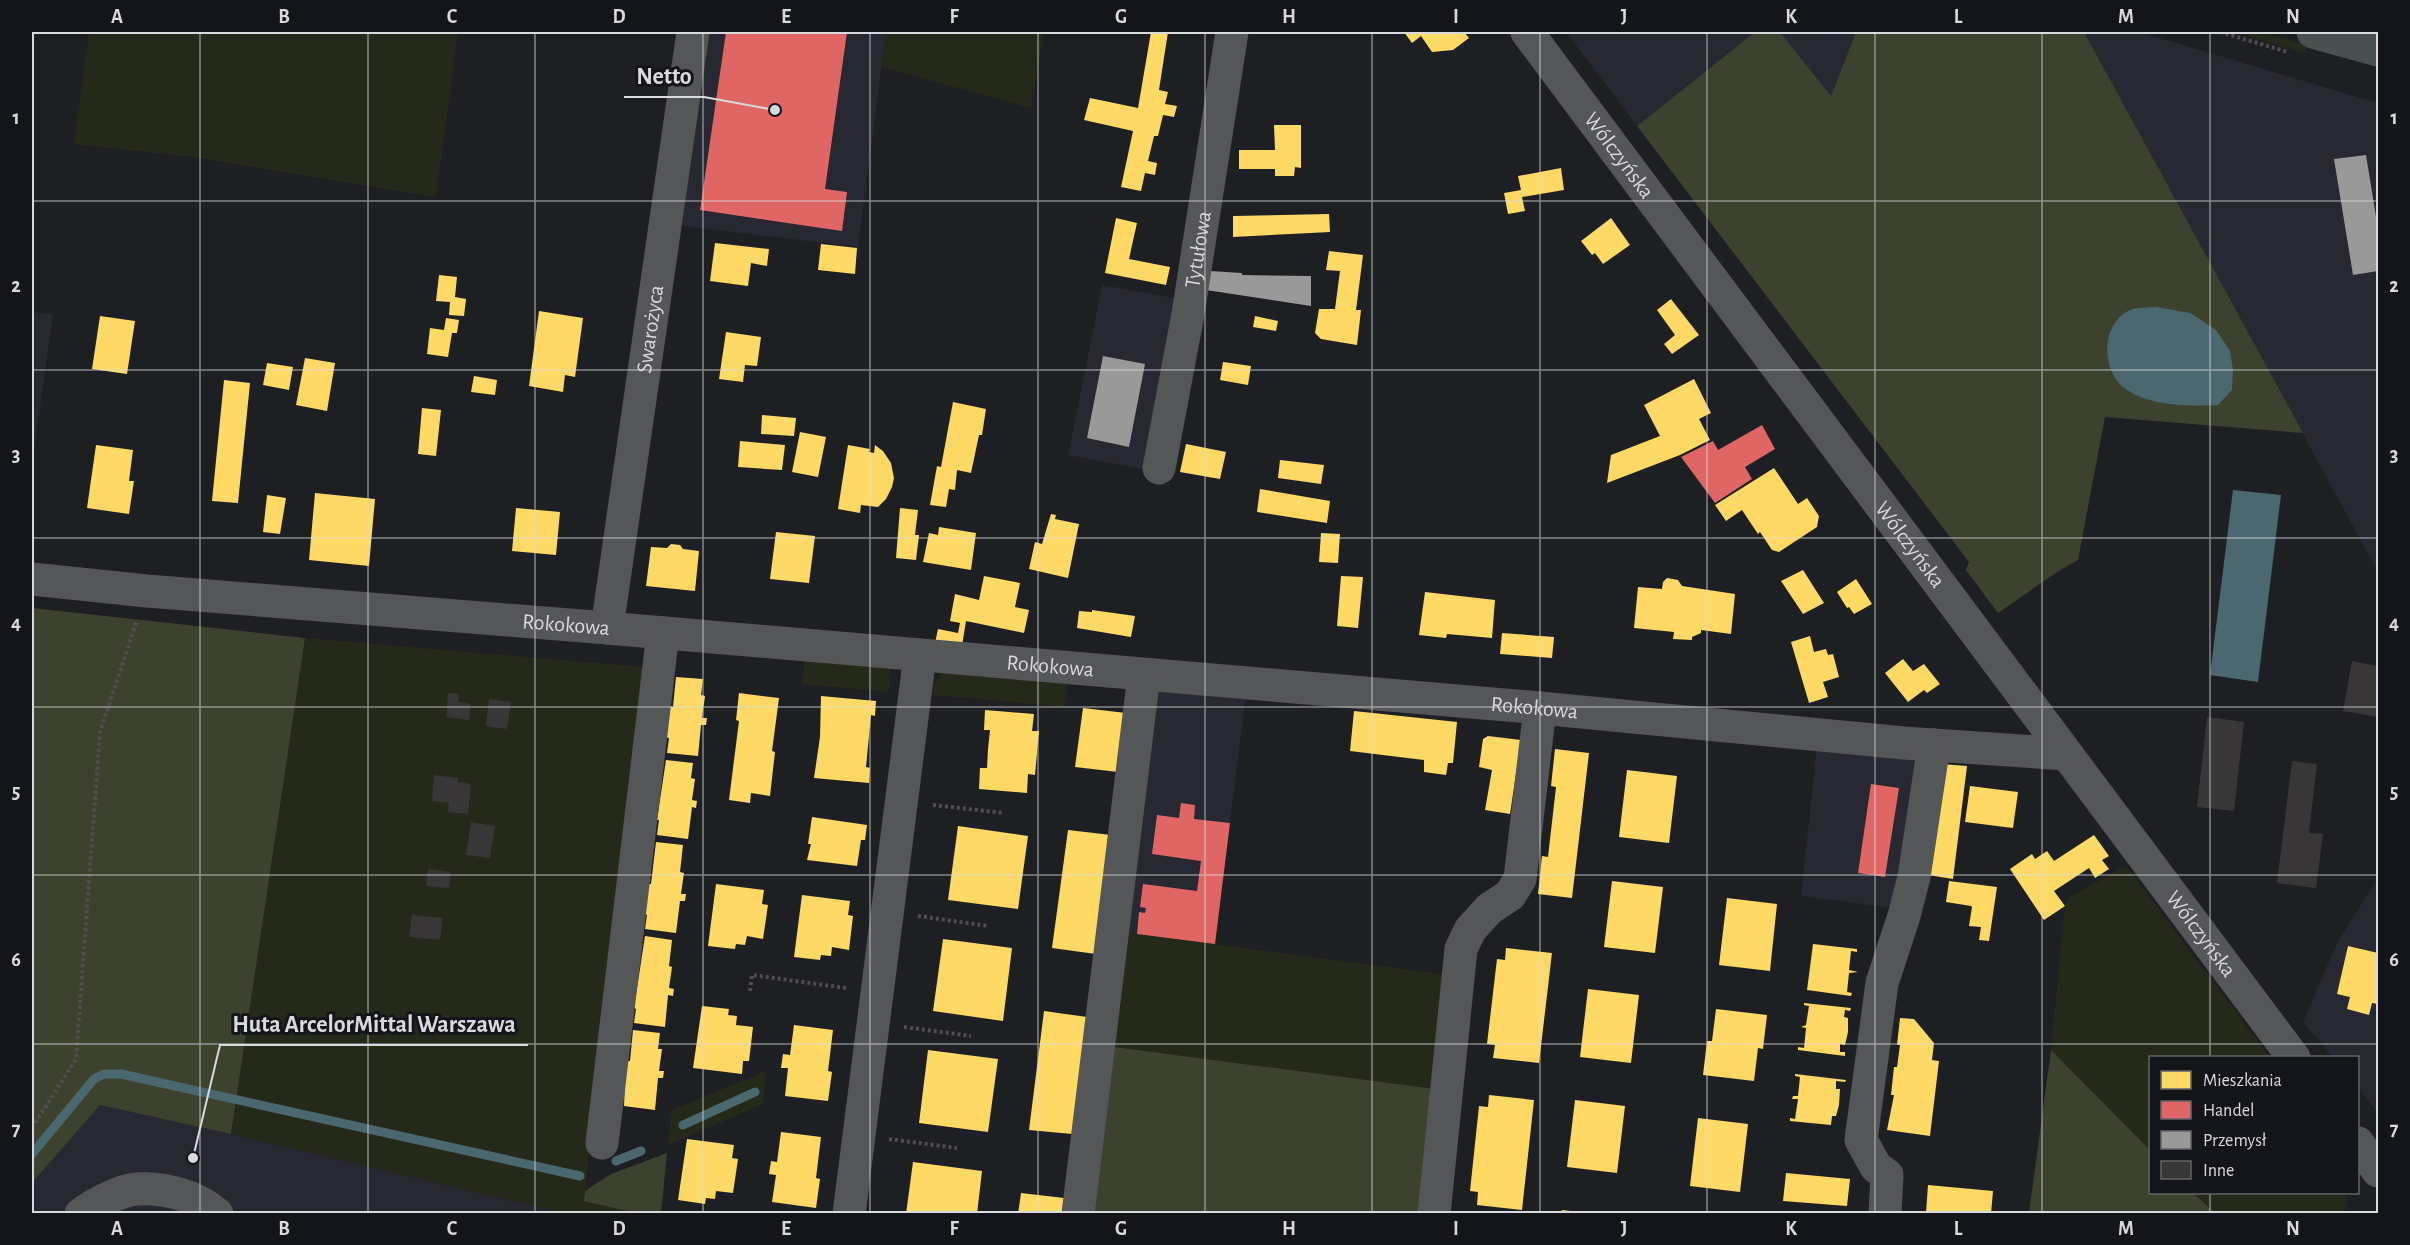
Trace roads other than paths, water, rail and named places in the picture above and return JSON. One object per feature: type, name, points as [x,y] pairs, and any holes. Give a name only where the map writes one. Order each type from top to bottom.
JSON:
[{"type":"main road","points":[[2313,32],[2379,50]]},
{"type":"street","name":"Swarożyca","points":[[607,628],[693,32]]},
{"type":"street","name":"Tytułowa","points":[[1159,468],[1188,314],[1232,32]]},
{"type":"street","name":"Wólczyńska","points":[[1527,32],[2292,1056]]},
{"type":"street","name":"Rokokowa","points":[[32,579],[147,591],[1540,708],[1934,745],[2066,754]]},
{"type":"street","points":[[602,1143],[663,633]]},
{"type":"street","points":[[849,1214],[920,655]]},
{"type":"street","points":[[1078,1214],[1144,675]]},
{"type":"street","points":[[1434,1214],[1461,949],[1470,930],[1489,909],[1510,895],[1520,879],[1540,708]]},
{"type":"street","points":[[1885,1214],[1887,1175],[1876,1167],[1861,1140],[1882,983],[1914,877],[1934,745]]},
{"type":"street","points":[[2359,1144],[2379,1171]]},
{"type":"street","points":[[81,1214],[93,1205],[136,1189],[177,1192],[217,1214]]},
{"type":"water","points":[[2156,307],[2190,313],[2216,330],[2230,351],[2233,370],[2232,390],[2218,405],[2184,405],[2148,400],[2127,390],[2112,373],[2107,350],[2112,327],[2128,311]]},
{"type":"water","points":[[2233,490],[2281,495],[2258,682],[2210,675]]},
{"type":"waterway","points":[[32,1154],[94,1079],[104,1074],[121,1074],[580,1176]]},
{"type":"waterway","points":[[683,1125],[755,1092]]},
{"type":"waterway","points":[[616,1161],[641,1151]]},
{"type":"place","name":"Netto","points":[[775,110]]},
{"type":"place","name":"Huta ArcelorMittal Warszawa","points":[[193,1158]]}]
